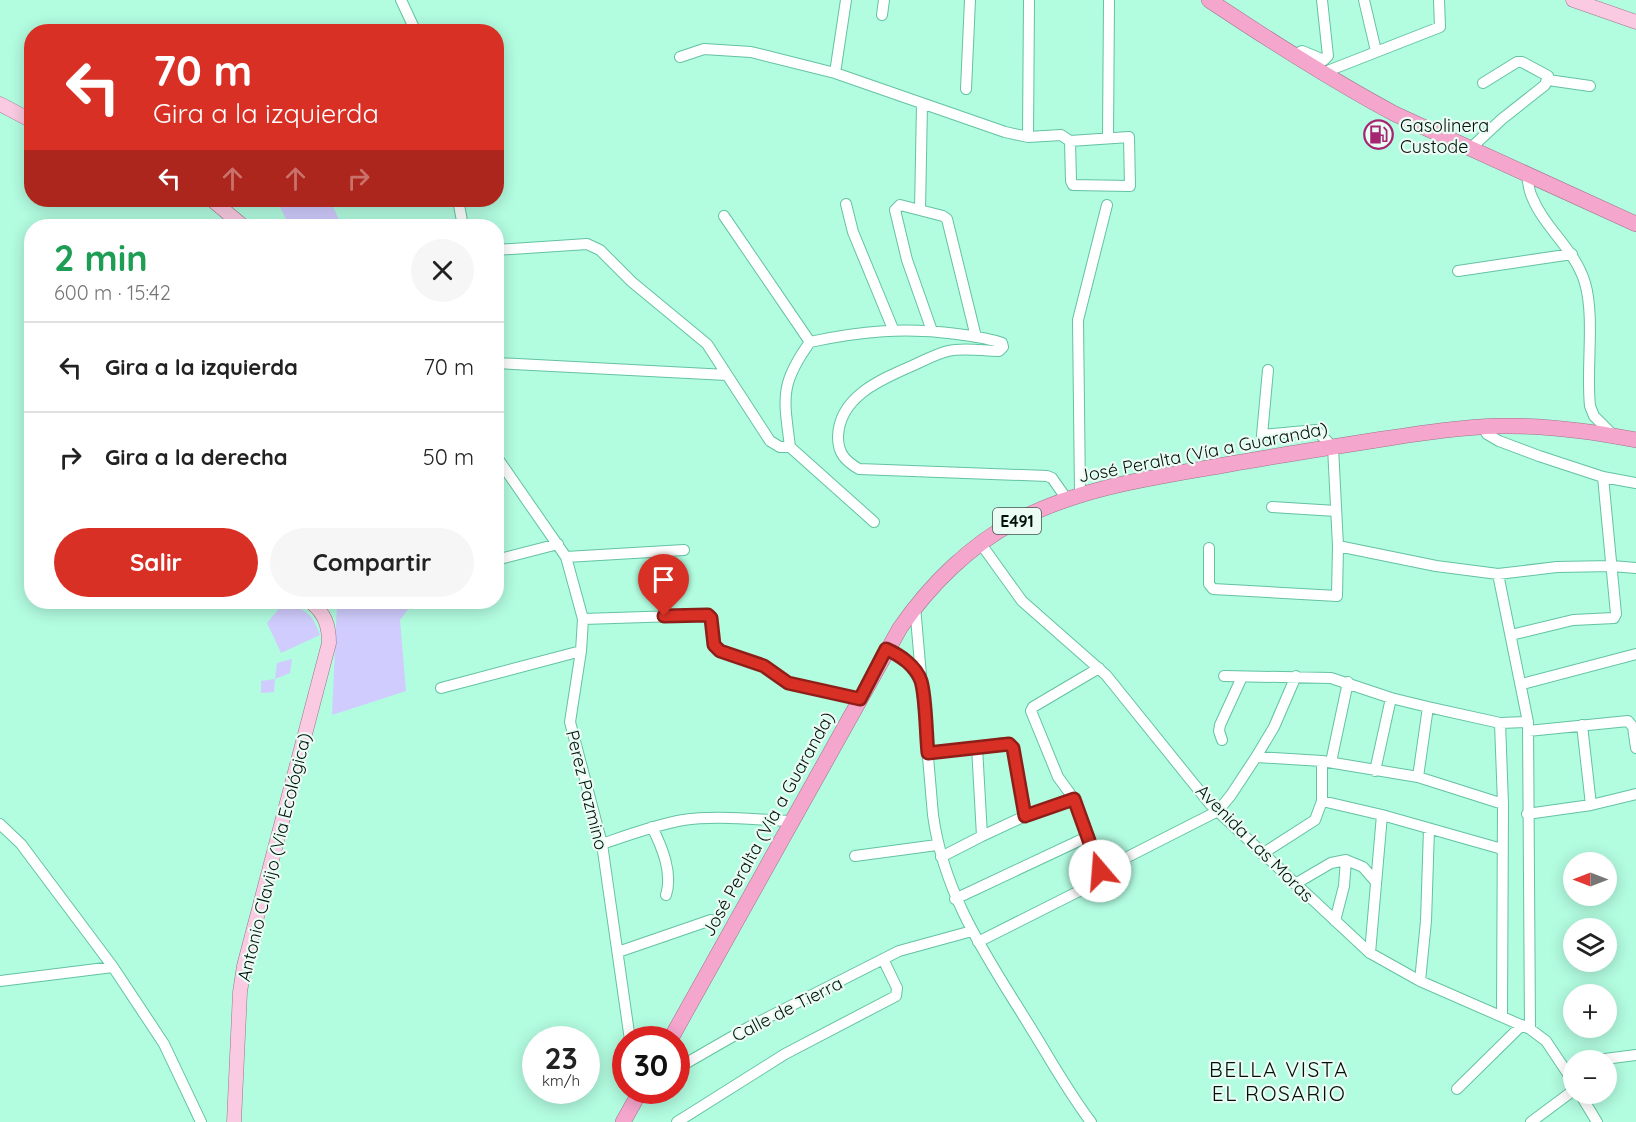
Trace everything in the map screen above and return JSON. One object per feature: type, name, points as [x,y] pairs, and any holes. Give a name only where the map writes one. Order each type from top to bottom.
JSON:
[{"type":"highway","points":[[1209,0],[1358,94],[1395,114],[1472,147],[1527,175],[1636,224]]},
{"type":"highway","name":"José Peralta (Vía a Guaranda)","points":[[678,1026],[886,649],[915,606],[940,579],[981,544],[1014,522],[1073,496],[1130,482],[1444,430],[1483,427],[1546,427],[1636,440]]},
{"type":"highway","points":[[628,1119],[634,1104]]},
{"type":"main road","points":[[1573,0],[1636,22]]},
{"type":"main road","points":[[0,104],[24,117]]},
{"type":"main road","points":[[220,207],[235,219]]},
{"type":"main road","name":"Antonio Clavijo (Via Ecológica)","points":[[234,1122],[240,992],[244,966],[329,643],[328,625],[320,609]]},
{"type":"street","points":[[401,0],[412,24]]},
{"type":"street","points":[[835,73],[846,0]]},
{"type":"street","points":[[882,15],[884,0]]},
{"type":"street","points":[[966,89],[970,0]]},
{"type":"street","points":[[1028,137],[1029,0]]},
{"type":"street","points":[[1108,138],[1109,0]]},
{"type":"street","points":[[1294,54],[1302,51],[1324,60],[1328,56],[1322,0]]},
{"type":"street","points":[[1364,0],[1376,51]]},
{"type":"street","points":[[1325,72],[1440,27],[1439,0]]},
{"type":"street","points":[[680,57],[693,51],[725,49],[751,52],[835,73],[1005,132],[1028,137],[1056,135],[1070,141],[1129,138],[1130,186],[1073,185],[1070,141]]},
{"type":"street","points":[[1483,83],[1517,62],[1522,62],[1548,76],[1548,80]]},
{"type":"street","points":[[1472,147],[1548,80],[1590,86]]},
{"type":"street","points":[[920,210],[922,104]]},
{"type":"street","points":[[1527,175],[1531,197],[1572,255],[1585,282],[1588,303],[1590,406],[1594,416],[1613,435]]},
{"type":"street","points":[[846,204],[853,232],[894,329]]},
{"type":"street","points":[[932,331],[907,260],[895,210],[900,205],[943,216],[948,223],[976,337]]},
{"type":"street","points":[[1073,496],[1078,320],[1107,205]]},
{"type":"street","points":[[724,216],[810,342]]},
{"type":"street","points":[[504,249],[587,244],[594,246],[632,282],[707,344],[770,441],[780,447],[790,447]]},
{"type":"street","points":[[1458,271],[1572,255]]},
{"type":"street","points":[[874,522],[790,447],[784,392],[794,365],[810,342],[847,334],[894,329],[932,331],[1002,343],[1003,347],[999,351],[948,351],[877,381],[862,392],[843,415],[838,445],[842,455],[848,463],[859,469],[1047,476],[1073,496]]},
{"type":"street","points":[[504,363],[727,375]]},
{"type":"street","points":[[1209,548],[1209,584],[1213,589],[1337,596],[1338,546],[1333,447],[1316,430],[1262,435],[1268,370]]},
{"type":"street","points":[[1483,427],[1487,434],[1499,441],[1603,477],[1636,483]]},
{"type":"street","name":"Perez Pazmino","points":[[504,469],[566,557],[583,620],[581,651],[570,722],[602,844],[628,1026]]},
{"type":"street","points":[[1511,634],[1573,620],[1614,618],[1616,614],[1603,477]]},
{"type":"street","points":[[1272,507],[1336,512]]},
{"type":"street","points":[[504,558],[558,544]]},
{"type":"street","name":"Avenida Las Moras","points":[[981,544],[1022,601],[1099,668],[1218,811],[1370,953],[1420,981],[1526,1027],[1546,1041],[1563,1058]]},
{"type":"street","points":[[1338,546],[1445,568],[1498,574],[1524,570],[1612,566],[1636,568]]},
{"type":"street","points":[[566,557],[684,550]]},
{"type":"street","points":[[1457,1089],[1526,1027],[1528,726],[1522,684],[1498,574]]},
{"type":"street","points":[[915,606],[920,680],[937,845],[941,857],[956,899],[978,942],[1091,1122]]},
{"type":"street","points":[[583,620],[704,614],[711,618],[714,645],[720,651],[764,666],[788,683],[860,699]]},
{"type":"street","points":[[886,649],[904,658],[920,680]]},
{"type":"street","points":[[441,688],[581,651]]},
{"type":"street","points":[[1522,684],[1636,654]]},
{"type":"street","points":[[978,942],[1103,879],[1074,799],[1058,777],[1031,717],[1033,707],[1099,668]]},
{"type":"street","points":[[1224,676],[1331,678],[1391,698],[1500,723],[1528,726],[1628,721],[1633,727],[1636,748]]},
{"type":"street","points":[[1100,871],[1218,811],[1231,795],[1274,727],[1296,676]]},
{"type":"street","points":[[1222,740],[1220,725],[1242,677]]},
{"type":"street","points":[[1262,854],[1315,820],[1322,801],[1327,762],[1348,682]]},
{"type":"street","points":[[1375,771],[1391,698]]},
{"type":"street","points":[[1418,777],[1428,707]]},
{"type":"street","points":[[1500,723],[1503,804],[1502,1015]]},
{"type":"street","points":[[1582,725],[1592,805]]},
{"type":"street","points":[[928,753],[1004,743],[1013,748],[1025,816]]},
{"type":"street","points":[[977,747],[982,836]]},
{"type":"street","points":[[1256,757],[1327,762],[1418,777],[1503,804]]},
{"type":"street","points":[[1527,814],[1592,805],[1636,794]]},
{"type":"street","points":[[941,857],[1025,816],[1074,799]]},
{"type":"street","points":[[1322,801],[1382,815],[1502,849]]},
{"type":"street","points":[[1370,953],[1382,815]]},
{"type":"street","points":[[602,844],[652,827],[684,820],[710,818],[791,821]]},
{"type":"street","points":[[0,824],[21,844],[113,967],[164,1044],[201,1122]]},
{"type":"street","points":[[652,827],[659,840],[668,874],[666,895]]},
{"type":"street","points":[[1420,981],[1425,935],[1429,829]]},
{"type":"street","points":[[956,899],[1089,836]]},
{"type":"street","points":[[855,856],[937,845]]},
{"type":"street","points":[[1295,884],[1331,863],[1346,860],[1363,867],[1376,882]]},
{"type":"street","points":[[1335,921],[1344,886],[1346,860]]},
{"type":"street","points":[[618,952],[711,920]]},
{"type":"street","name":"Calle de Tierra","points":[[690,1061],[748,1027],[899,951],[972,931]]},
{"type":"street","points":[[677,1122],[785,1054],[896,996],[897,988],[883,959]]},
{"type":"street","points":[[0,981],[113,967]]},
{"type":"street","points":[[1617,1057],[1636,1055]]},
{"type":"street","points":[[1531,1122],[1563,1098]]},
{"type":"street","points":[[1586,1104],[1597,1122]]},
{"type":"street","points":[[193,1122],[196,1110]]},
{"type":"shaded area","points":[[280,207],[333,207],[339,219],[286,219]]},
{"type":"shaded area","points":[[279,609],[300,609],[311,617],[320,635],[281,653],[267,623]]},
{"type":"shaded area","points":[[337,609],[408,609],[400,620],[406,691],[332,715]]},
{"type":"shaded area","points":[[292,659],[290,673],[275,679],[277,663]]},
{"type":"shaded area","points":[[275,679],[274,692],[261,693],[261,681]]},
{"type":"place","name":"Gasolinera Custode","points":[[1379,135]]},
{"type":"district","name":"BELLA VISTA EL ROSARIO","points":[[1279,1081]]},
{"type":"route","points":[[664,616],[708,615],[711,618],[716,649],[764,666],[788,683],[860,699],[886,649],[896,653],[904,658],[920,680],[928,753],[1009,744],[1013,748],[1025,816],[1074,799],[1100,871]]}]
